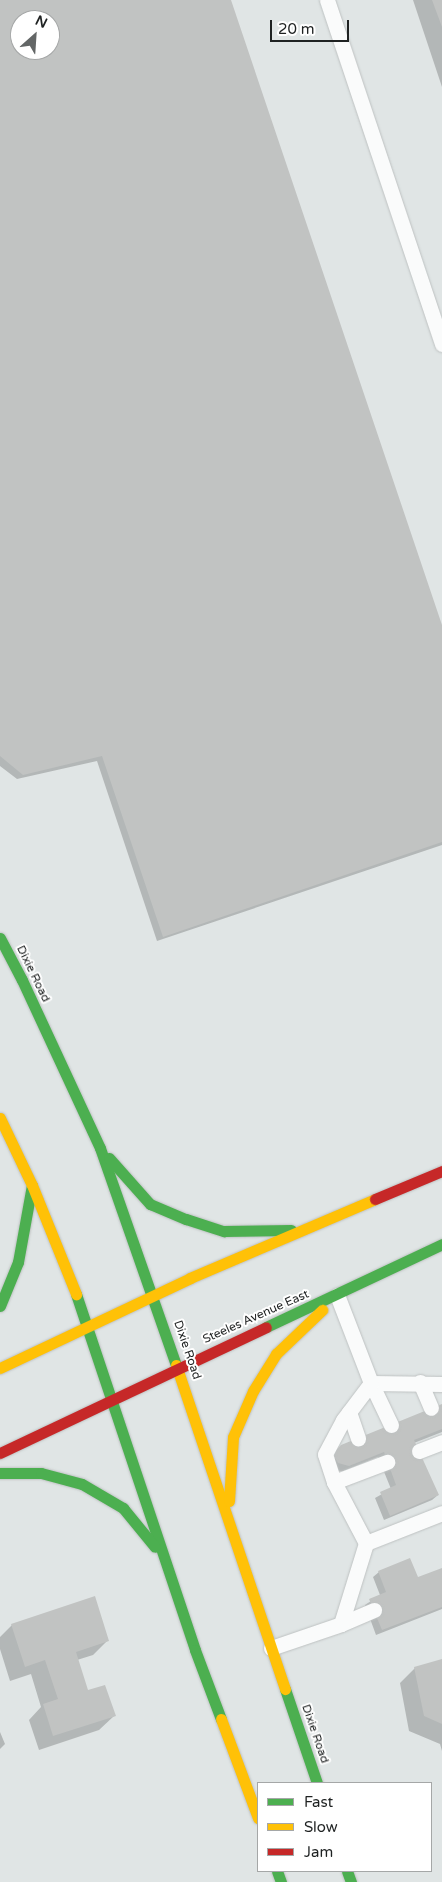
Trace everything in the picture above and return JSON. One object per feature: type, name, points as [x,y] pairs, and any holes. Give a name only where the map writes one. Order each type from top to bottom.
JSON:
[{"type":"main road","name":"Dixie Road","points":[[0,938],[22,980],[100,1148],[178,1368],[317,1782]]},
{"type":"main road","points":[[0,1118],[32,1185],[69,1273],[195,1650],[257,1815]]},
{"type":"main road","points":[[100,1148],[150,1204],[186,1219],[224,1231],[305,1230]]},
{"type":"main road","points":[[0,1368],[190,1278],[442,1171]]},
{"type":"main road","points":[[0,1306],[18,1262],[32,1185]]},
{"type":"main road","name":"Steeles Avenue East","points":[[0,1453],[178,1368],[338,1295],[442,1244]]},
{"type":"main road","points":[[228,1518],[232,1437],[253,1391],[276,1354],[338,1295]]},
{"type":"main road","points":[[0,1473],[41,1473],[82,1484],[123,1508],[165,1559]]},
{"type":"lane","points":[[327,0],[442,344]]},
{"type":"lane","points":[[338,1295],[371,1383],[391,1424]]},
{"type":"lane","points":[[371,1383],[420,1382],[442,1384]]},
{"type":"lane","points":[[420,1382],[431,1408]]},
{"type":"lane","points":[[341,1624],[366,1542],[334,1482],[325,1454],[349,1412],[371,1383]]},
{"type":"lane","points":[[349,1412],[358,1438]]},
{"type":"lane","points":[[419,1451],[441,1438]]},
{"type":"lane","points":[[334,1482],[367,1464],[388,1462]]},
{"type":"lane","points":[[366,1542],[442,1513]]},
{"type":"lane","points":[[271,1648],[341,1624],[374,1610]]},
{"type":"building","points":[[0,0],[231,0],[442,625],[442,842],[163,937],[102,756],[23,775],[0,756]]},
{"type":"building","points":[[432,0],[442,0],[442,27]]},
{"type":"building","points":[[442,1404],[442,1429],[414,1440],[439,1495],[390,1516],[380,1492],[396,1485],[384,1452],[349,1466],[338,1463],[334,1456],[336,1450],[341,1445]]},
{"type":"building","points":[[410,1558],[418,1577],[442,1568],[442,1607],[382,1630],[369,1599],[386,1592],[378,1571]]},
{"type":"building","points":[[95,1596],[109,1641],[76,1652],[88,1690],[105,1685],[116,1716],[53,1736],[43,1704],[58,1699],[45,1660],[25,1667],[11,1624]]},
{"type":"building","points":[[442,1659],[442,1724],[424,1716],[414,1667]]},
{"type":"traffic: fast","points":[[0,938],[22,980],[100,1148],[176,1365]]},
{"type":"traffic: fast","points":[[109,1158],[150,1204],[186,1219],[224,1231],[291,1230]]},
{"type":"traffic: fast","points":[[0,1306],[18,1262],[32,1185]]},
{"type":"traffic: fast","points":[[266,1327],[442,1244]]},
{"type":"traffic: fast","points":[[76,1294],[195,1650],[221,1719]]},
{"type":"traffic: fast","points":[[0,1473],[41,1473],[82,1484],[123,1508],[155,1547]]},
{"type":"traffic: fast","points":[[285,1689],[317,1782]]},
{"type":"traffic: fast","points":[[277,1872],[281,1882]]},
{"type":"traffic: fast","points":[[347,1872],[351,1882]]},
{"type":"traffic: slow","points":[[0,1118],[32,1185],[76,1294]]},
{"type":"traffic: slow","points":[[0,1368],[190,1278],[375,1199]]},
{"type":"traffic: slow","points":[[229,1501],[233,1437],[253,1391],[276,1354],[322,1310]]},
{"type":"traffic: slow","points":[[176,1365],[285,1689]]},
{"type":"traffic: slow","points":[[221,1719],[257,1815]]},
{"type":"traffic: jam","points":[[375,1199],[442,1171]]},
{"type":"traffic: jam","points":[[0,1453],[266,1327]]}]
